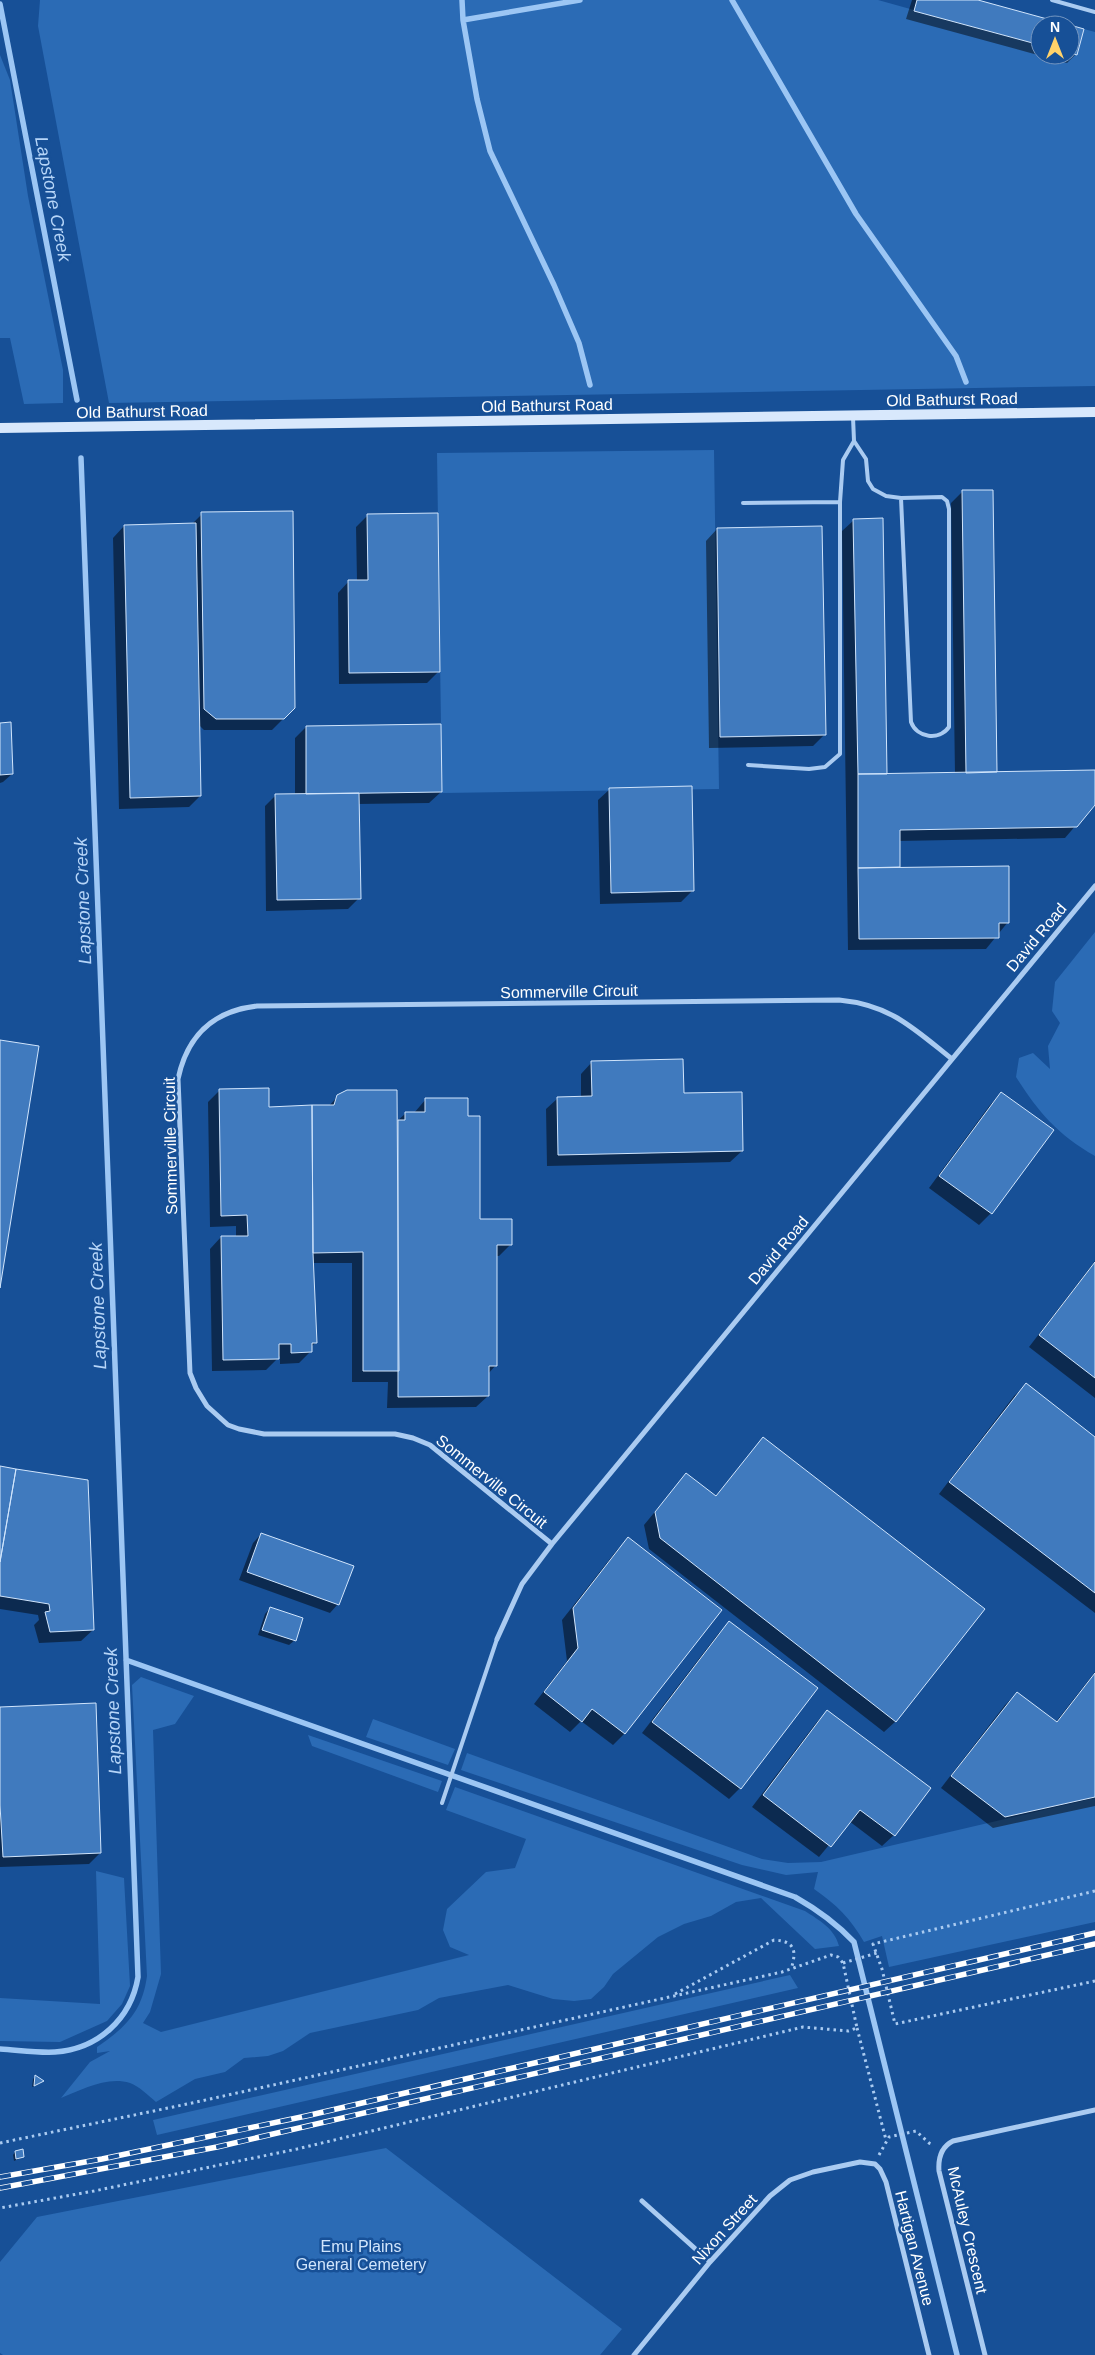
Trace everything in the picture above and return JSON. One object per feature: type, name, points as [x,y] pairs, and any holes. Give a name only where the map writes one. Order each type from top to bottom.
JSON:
[{"type":"main road","name":"Old Bathurst Road","points":[[0,428],[1095,412]]},
{"type":"street","name":"David Road","points":[[497,1639],[522,1584],[552,1544],[1095,886]]},
{"type":"street","name":"Sommerville Circuit","points":[[552,1544],[422,1441],[395,1434],[251,1432],[228,1424],[217,1416],[202,1399],[190,1373],[178,1079],[182,1062],[196,1036],[209,1024],[229,1012],[257,1006],[839,1000],[873,1006],[889,1012],[904,1020],[952,1060]]},
{"type":"street","name":"McAuley Crescent","points":[[986,2355],[939,2171],[939,2160],[943,2148],[953,2140],[1095,2110]]},
{"type":"street","name":"Nixon Street","points":[[634,2355],[710,2262],[770,2196],[790,2180],[801,2175],[860,2162],[875,2164]]},
{"type":"street","name":"Hartigan Avenue","points":[[875,2164],[880,2169],[886,2182],[929,2355]]},
{"type":"street","points":[[642,2201],[710,2262]]},
{"type":"lane","points":[[1052,0],[1095,12]]},
{"type":"lane","points":[[853,416],[854,441],[866,459],[868,481],[873,489],[886,496],[901,498],[942,497],[947,501],[949,509],[950,727],[946,732],[937,735],[919,734],[914,730],[910,722],[901,498]]},
{"type":"lane","points":[[748,766],[809,769],[825,767],[840,754],[840,502],[843,460],[854,441]]},
{"type":"lane","points":[[743,503],[840,502]]},
{"type":"lane","points":[[442,1803],[497,1639]]},
{"type":"path","points":[[1095,1891],[873,1944],[895,2024],[1095,1981]]},
{"type":"path","points":[[670,1996],[774,1940],[782,1940],[793,1948],[795,1954],[791,1969]]},
{"type":"path","points":[[843,1963],[877,1953]]},
{"type":"path","points":[[0,2143],[192,2103],[791,1969],[831,1955],[838,1957],[843,1963],[882,2133],[888,2139]]},
{"type":"path","points":[[0,2208],[94,2191],[297,2149],[803,2026],[848,2031],[857,2028]]},
{"type":"path","points":[[875,2164],[888,2139],[916,2131],[929,2143],[943,2148]]},
{"type":"green space","points":[[40,0],[878,0],[1030,42],[1030,65],[1080,65],[1080,44],[1084,29],[1095,32],[1095,386],[109,403],[38,26]]},
{"type":"green space","points":[[0,55],[10,80],[28,196],[63,370],[63,403],[24,404],[10,338],[0,338]]},
{"type":"green space","points":[[714,450],[719,789],[442,793],[437,453]]},
{"type":"green space","points":[[1095,932],[1095,1156],[1059,1131],[1050,1122],[1016,1077],[1019,1058],[1033,1053],[1050,1069],[1048,1046],[1060,1023],[1052,1011],[1055,982]]},
{"type":"green space","points":[[141,1677],[194,1696],[175,1724],[153,1730],[161,1974],[150,2012],[143,2023],[161,2032],[469,1955],[450,1947],[443,1930],[447,1909],[486,1872],[515,1868],[526,1839],[446,1810],[455,1787],[805,1911],[830,1930],[839,1946],[815,1949],[761,1898],[736,1902],[711,1916],[684,1924],[658,1937],[613,1974],[604,1987],[591,1999],[574,2001],[553,1999],[508,1985],[439,1998],[418,2010],[310,2033],[283,2051],[268,2056],[244,2058],[225,2072],[195,2079],[156,2102],[137,2086],[121,2081],[94,2085],[61,2098],[90,2062],[110,2051],[97,2053],[97,2047],[116,2033],[131,2017],[137,2009],[145,1989],[147,1976],[132,1685]]},
{"type":"green space","points":[[373,1719],[455,1749],[448,1765],[366,1737]]},
{"type":"green space","points":[[308,1735],[442,1781],[438,1792],[312,1746]]},
{"type":"green space","points":[[467,1753],[762,1859],[788,1863],[821,1862],[1095,1798],[1095,1922],[889,1967],[882,1936],[864,1942],[854,1926],[842,1913],[814,1889],[818,1872],[786,1875],[742,1865],[461,1770]]},
{"type":"green space","points":[[96,1871],[124,1878],[130,1986],[122,2004],[107,2021],[60,2042],[0,2041],[0,1998],[100,2004]]},
{"type":"green space","points":[[790,1975],[798,1988],[157,2135],[153,2120]]},
{"type":"green space","name":"Emu Plains General Cemetery","points":[[386,2148],[622,2329],[600,2355],[3,2355],[0,2353],[0,2262],[37,2217]]},
{"type":"building","points":[[917,0],[978,0],[1033,15],[1030,15],[1030,42],[914,11]]},
{"type":"building","points":[[1080,28],[1084,29],[1080,44]]},
{"type":"building","points":[[962,490],[993,490],[997,772],[966,773]]},
{"type":"building","points":[[293,511],[295,708],[284,719],[216,719],[204,709],[201,512]]},
{"type":"building","points":[[438,513],[440,672],[349,673],[348,580],[368,580],[367,514]]},
{"type":"building","points":[[883,518],[887,774],[858,774],[853,519]]},
{"type":"building","points":[[196,523],[201,796],[130,798],[124,525]]},
{"type":"building","points":[[822,526],[826,735],[720,737],[717,528]]},
{"type":"building","points":[[11,722],[13,774],[0,775],[0,723]]},
{"type":"building","points":[[441,724],[442,792],[306,794],[306,726]]},
{"type":"building","points":[[1095,770],[1095,805],[1077,827],[900,830],[900,867],[858,868],[858,774]]},
{"type":"building","points":[[692,786],[694,891],[611,893],[609,788]]},
{"type":"building","points":[[359,793],[361,899],[277,900],[275,794]]},
{"type":"building","points":[[1009,866],[1009,923],[999,923],[999,938],[859,939],[858,868]]},
{"type":"building","points":[[0,1040],[39,1046],[0,1288]]},
{"type":"building","points":[[683,1059],[684,1093],[742,1092],[743,1151],[558,1155],[557,1097],[592,1096],[591,1061]]},
{"type":"building","points":[[269,1088],[269,1107],[312,1105],[313,1253],[317,1343],[312,1343],[312,1352],[291,1353],[291,1344],[279,1344],[279,1359],[223,1360],[221,1236],[248,1236],[247,1215],[221,1216],[219,1089]]},
{"type":"building","points":[[347,1090],[397,1090],[399,1371],[363,1371],[363,1252],[313,1253],[312,1105],[334,1105],[337,1095]]},
{"type":"building","points":[[1001,1092],[1054,1130],[992,1214],[939,1176]]},
{"type":"building","points":[[425,1098],[468,1098],[468,1116],[480,1116],[480,1219],[512,1219],[512,1245],[497,1245],[497,1366],[489,1366],[489,1396],[398,1397],[398,1120],[405,1120],[405,1112],[425,1112]]},
{"type":"building","points":[[1095,1262],[1095,1378],[1039,1335]]},
{"type":"building","points":[[1026,1383],[1095,1437],[1095,1593],[949,1482]]},
{"type":"building","points":[[763,1437],[985,1609],[896,1722],[660,1538],[655,1512],[686,1473],[716,1496]]},
{"type":"building","points":[[0,1466],[16,1469],[0,1562]]},
{"type":"building","points":[[16,1469],[88,1480],[94,1630],[50,1632],[45,1612],[50,1611],[49,1604],[0,1596],[0,1562]]},
{"type":"building","points":[[261,1533],[354,1566],[339,1605],[247,1572]]},
{"type":"building","points":[[628,1537],[722,1610],[625,1734],[592,1709],[582,1722],[544,1692],[578,1648],[573,1608]]},
{"type":"building","points":[[270,1607],[303,1618],[296,1641],[262,1630]]},
{"type":"building","points":[[729,1621],[818,1688],[741,1789],[652,1722]]},
{"type":"building","points":[[1095,1673],[1095,1797],[1005,1817],[951,1776],[1017,1692],[1057,1722]]},
{"type":"building","points":[[96,1703],[101,1853],[3,1857],[0,1805],[0,1707]]},
{"type":"building","points":[[827,1710],[931,1788],[895,1836],[860,1810],[831,1847],[763,1795]]},
{"type":"building","points":[[35,2075],[44,2081],[34,2086]]},
{"type":"building","points":[[23,2149],[24,2157],[16,2159],[15,2151]]},
{"type":"waterway","points":[[462,0],[463,20],[477,99],[490,151],[554,285],[579,343],[590,385]]},
{"type":"waterway","points":[[463,20],[580,0]]},
{"type":"waterway","points":[[732,0],[856,214],[956,356],[966,382]]},
{"type":"waterway","name":"Lapstone Creek","points":[[0,4],[77,400]]},
{"type":"waterway","name":"Lapstone Creek","points":[[0,2049],[55,2052],[71,2050],[85,2045],[110,2029],[120,2018],[128,2006],[138,1977],[81,458]]},
{"type":"waterway","points":[[126,1660],[795,1897],[833,1923],[854,1942],[957,2355]]},
{"type":"railway","points":[[0,2177],[102,2159],[306,2116],[1095,1933]]},
{"type":"railway","points":[[0,2188],[217,2147],[1095,1944]]}]
